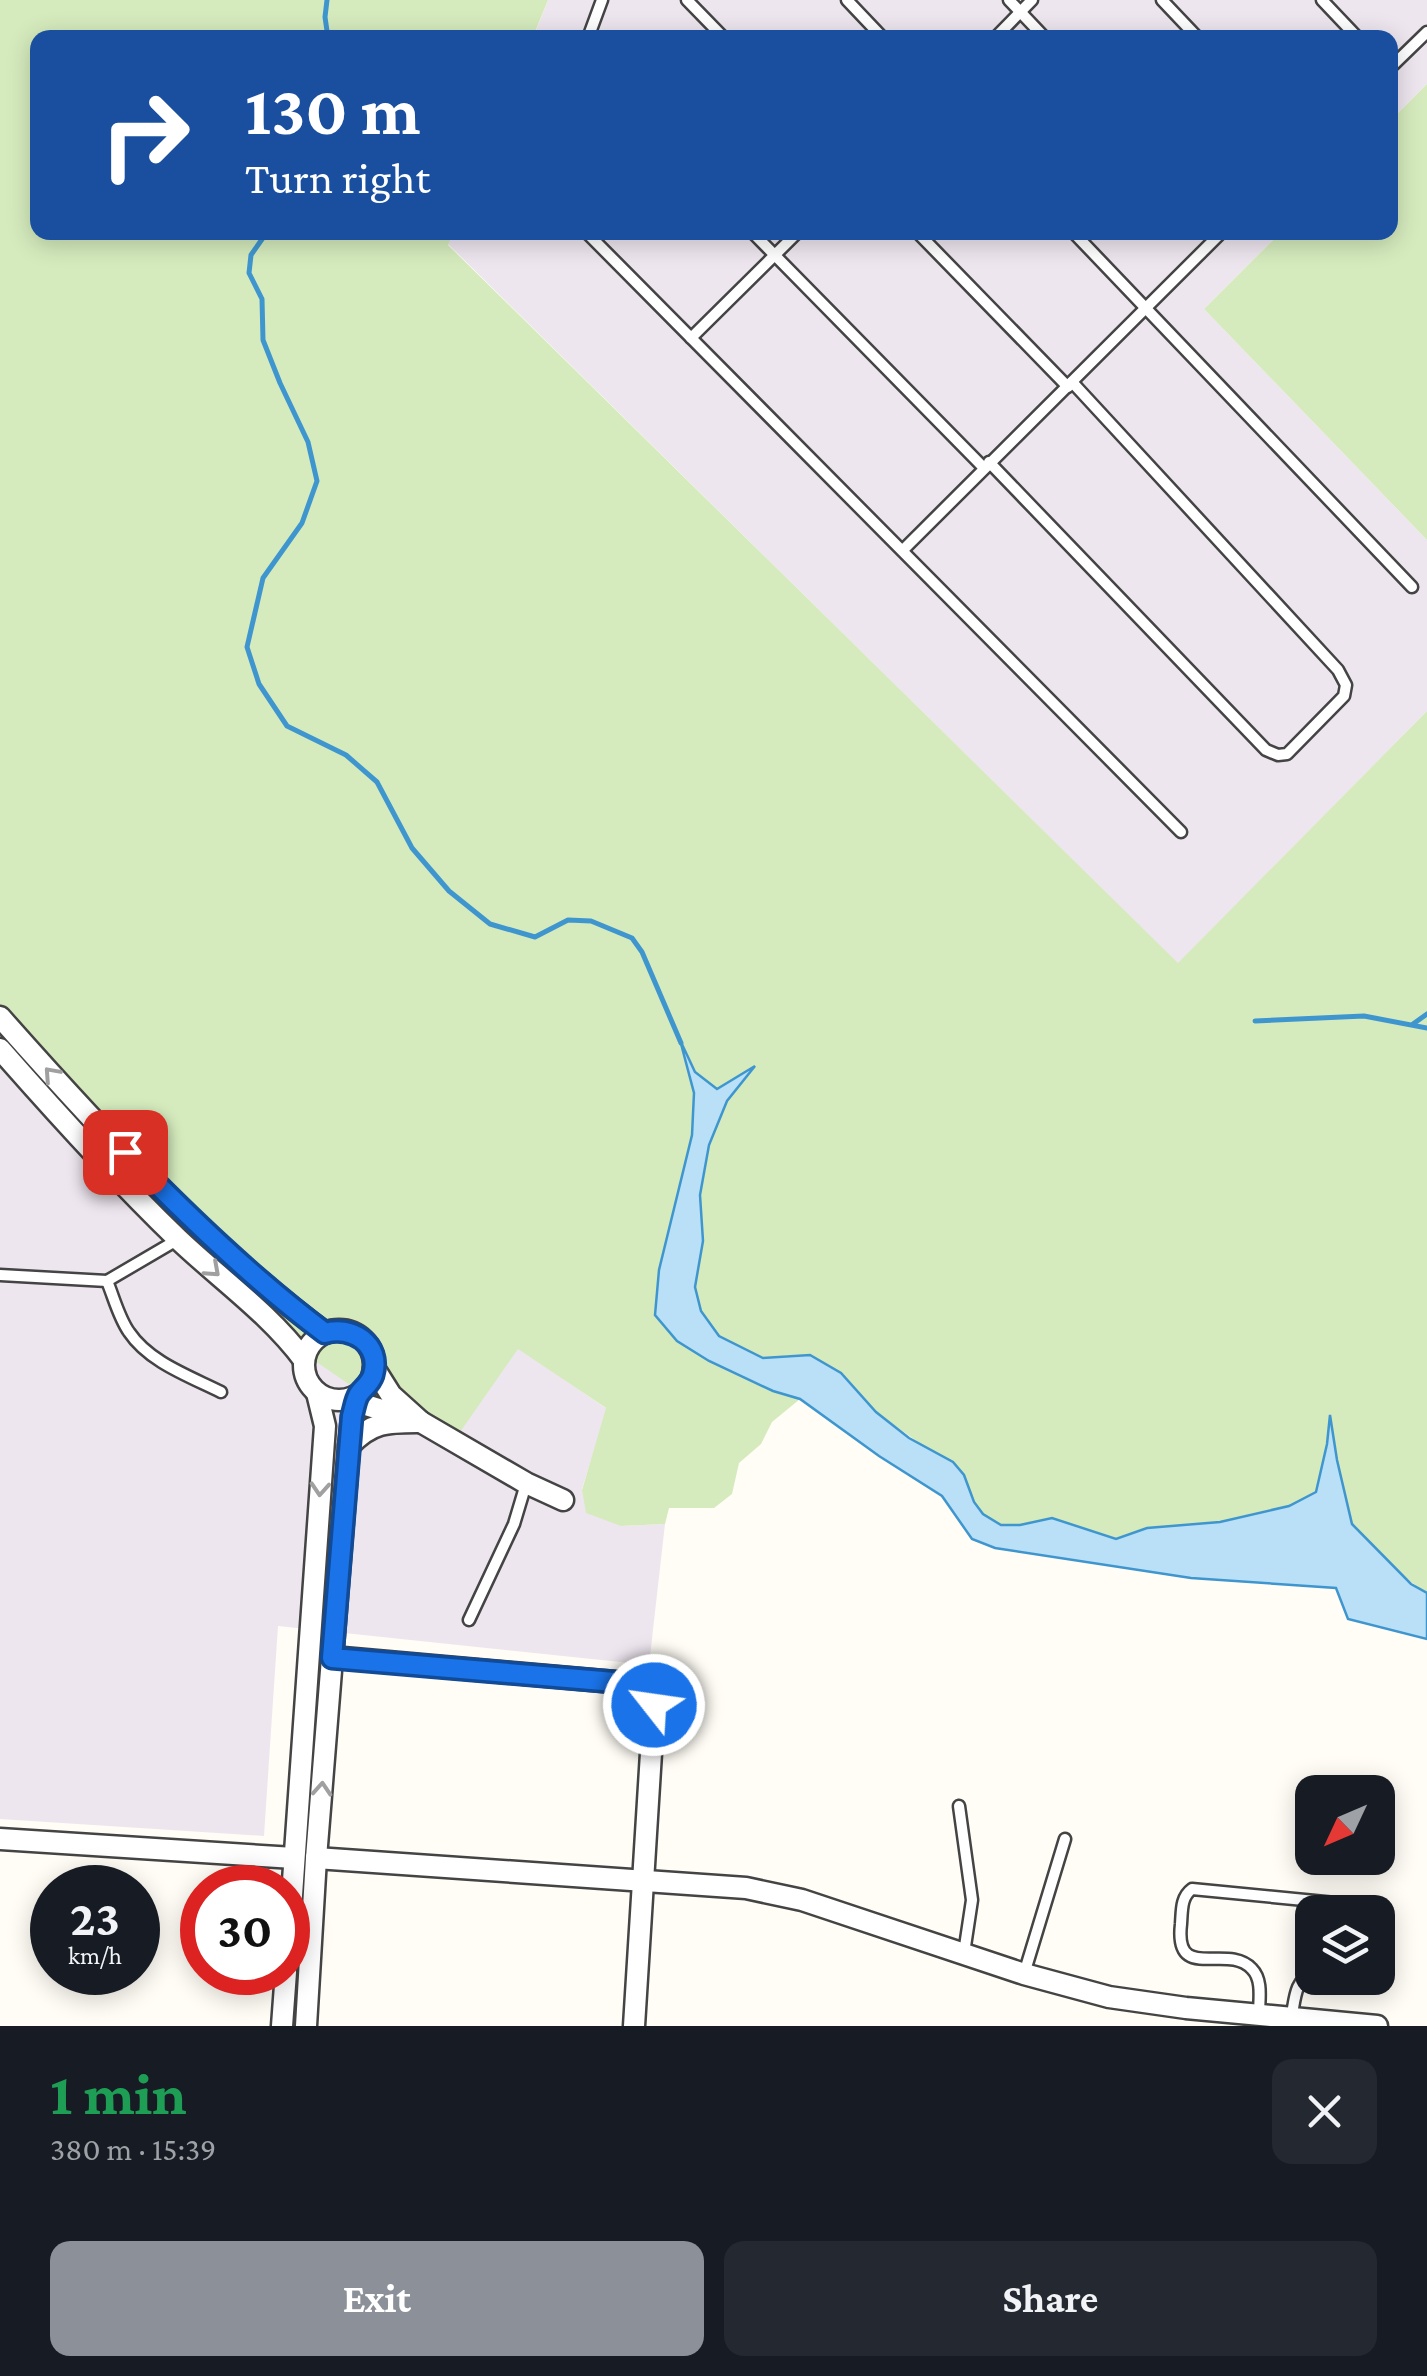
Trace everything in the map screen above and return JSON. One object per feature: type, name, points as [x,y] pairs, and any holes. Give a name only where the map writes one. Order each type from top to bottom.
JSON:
[{"type":"street","points":[[0,1017],[79,1106],[194,1222],[325,1333]]},
{"type":"street","points":[[0,1049],[178,1239],[284,1333],[304,1360],[308,1382],[317,1392],[337,1400],[357,1399],[421,1422],[563,1500]]},
{"type":"street","points":[[304,1360],[309,1346],[325,1333],[339,1330],[360,1336],[392,1395],[421,1422]]},
{"type":"street","points":[[306,2026],[349,1446],[357,1399],[370,1382],[374,1368]]},
{"type":"street","points":[[294,1865],[325,1426],[317,1392]]},
{"type":"street","points":[[349,1446],[374,1425],[421,1422]]},
{"type":"street","points":[[332,1658],[626,1683],[648,1694],[654,1705],[634,2026]]},
{"type":"street","points":[[0,1838],[294,1858]]},
{"type":"street","points":[[316,1858],[746,1888],[802,1900],[1024,1974],[1108,1997],[1378,2026]]},
{"type":"street","points":[[282,2026],[284,1995]]},
{"type":"lane","points":[[591,30],[602,0]]},
{"type":"lane","points":[[686,0],[716,30]]},
{"type":"lane","points":[[847,0],[875,30]]},
{"type":"lane","points":[[1009,0],[1037,30]]},
{"type":"lane","points":[[1003,30],[1032,0]]},
{"type":"lane","points":[[1162,0],[1190,30]]},
{"type":"lane","points":[[1322,0],[1350,30]]},
{"type":"lane","points":[[1398,60],[1427,32]]},
{"type":"lane","points":[[594,240],[1182,832]]},
{"type":"lane","points":[[760,240],[1266,750],[1287,754],[1344,696],[1346,685],[1338,670],[1070,384],[924,240]]},
{"type":"lane","points":[[690,338],[790,240]]},
{"type":"lane","points":[[1081,240],[1412,587]]},
{"type":"lane","points":[[902,550],[1214,240]]},
{"type":"lane","points":[[0,1275],[107,1281],[178,1239]]},
{"type":"lane","points":[[107,1281],[126,1329],[140,1346],[160,1361],[221,1392]]},
{"type":"lane","points":[[468,1620],[514,1524],[526,1483]]},
{"type":"lane","points":[[959,1806],[972,1900],[964,1953]]},
{"type":"lane","points":[[1024,1974],[1065,1840]]},
{"type":"lane","points":[[1258,2016],[1258,1979],[1252,1969],[1242,1962],[1190,1957],[1182,1951],[1178,1942],[1184,1897],[1192,1889],[1295,1899]]},
{"type":"lane","points":[[1291,2018],[1297,1995]]},
{"type":"shaded area","points":[[548,0],[1427,0],[1427,84],[1398,113],[1398,30],[536,30]]},
{"type":"shaded area","points":[[450,240],[1273,240],[1204,309],[1427,540],[1427,711],[1178,964],[448,244]]},
{"type":"shaded area","points":[[0,1051],[518,1348],[607,1409],[582,1489],[621,1526],[665,1524],[649,1665],[278,1626],[264,1836],[0,1819]]},
{"type":"green space","points":[[0,0],[548,0],[536,30],[30,30],[30,240],[450,240],[448,245],[1178,963],[1427,711],[1427,1593],[1386,1560],[1351,1522],[1341,1488],[1331,1420],[1316,1492],[1289,1506],[1220,1522],[1147,1528],[1116,1539],[1052,1518],[1001,1525],[983,1515],[964,1475],[876,1412],[841,1373],[792,1355],[763,1358],[719,1336],[701,1311],[695,1287],[703,1241],[700,1195],[709,1145],[727,1100],[753,1070],[717,1089],[695,1072],[682,1047],[694,1093],[692,1135],[678,1195],[677,1341],[737,1374],[800,1399],[772,1422],[761,1444],[739,1463],[732,1494],[714,1508],[669,1508],[665,1524],[621,1526],[586,1513],[582,1490],[606,1408],[518,1349],[458,1435],[347,1383],[295,1347],[0,1051]]},
{"type":"green space","points":[[1427,84],[1427,540],[1204,309],[1273,240],[1398,240],[1398,113]]},
{"type":"water","points":[[680,1040],[695,1072],[717,1089],[755,1066],[727,1101],[709,1145],[700,1195],[703,1241],[695,1287],[701,1311],[719,1336],[763,1358],[810,1355],[841,1373],[876,1412],[909,1438],[953,1462],[964,1475],[983,1514],[1001,1525],[1052,1518],[1116,1539],[1147,1528],[1220,1522],[1289,1506],[1316,1492],[1330,1415],[1352,1524],[1411,1584],[1427,1593],[1427,1639],[1348,1619],[1336,1588],[1191,1578],[995,1548],[972,1539],[942,1496],[800,1399],[773,1391],[709,1361],[677,1341],[655,1315],[659,1270],[692,1135],[694,1093]]},
{"type":"waterway","points":[[327,0],[327,30]]},
{"type":"waterway","points":[[262,240],[251,255],[249,273],[262,299],[263,340],[308,442],[317,481],[302,523],[263,578],[247,647],[259,684],[287,726],[346,755],[377,782],[412,848],[449,891],[490,924],[535,937],[568,920],[591,921],[632,938],[642,952],[681,1043]]},
{"type":"waterway","points":[[1413,1024],[1427,1014]]},
{"type":"waterway","points":[[1255,1021],[1364,1016],[1427,1028]]},
{"type":"route","points":[[125,1152],[194,1222],[300,1314],[325,1333],[353,1332],[365,1341],[372,1354],[373,1375],[358,1395],[352,1416],[332,1658],[626,1683],[648,1694],[654,1705]]}]
